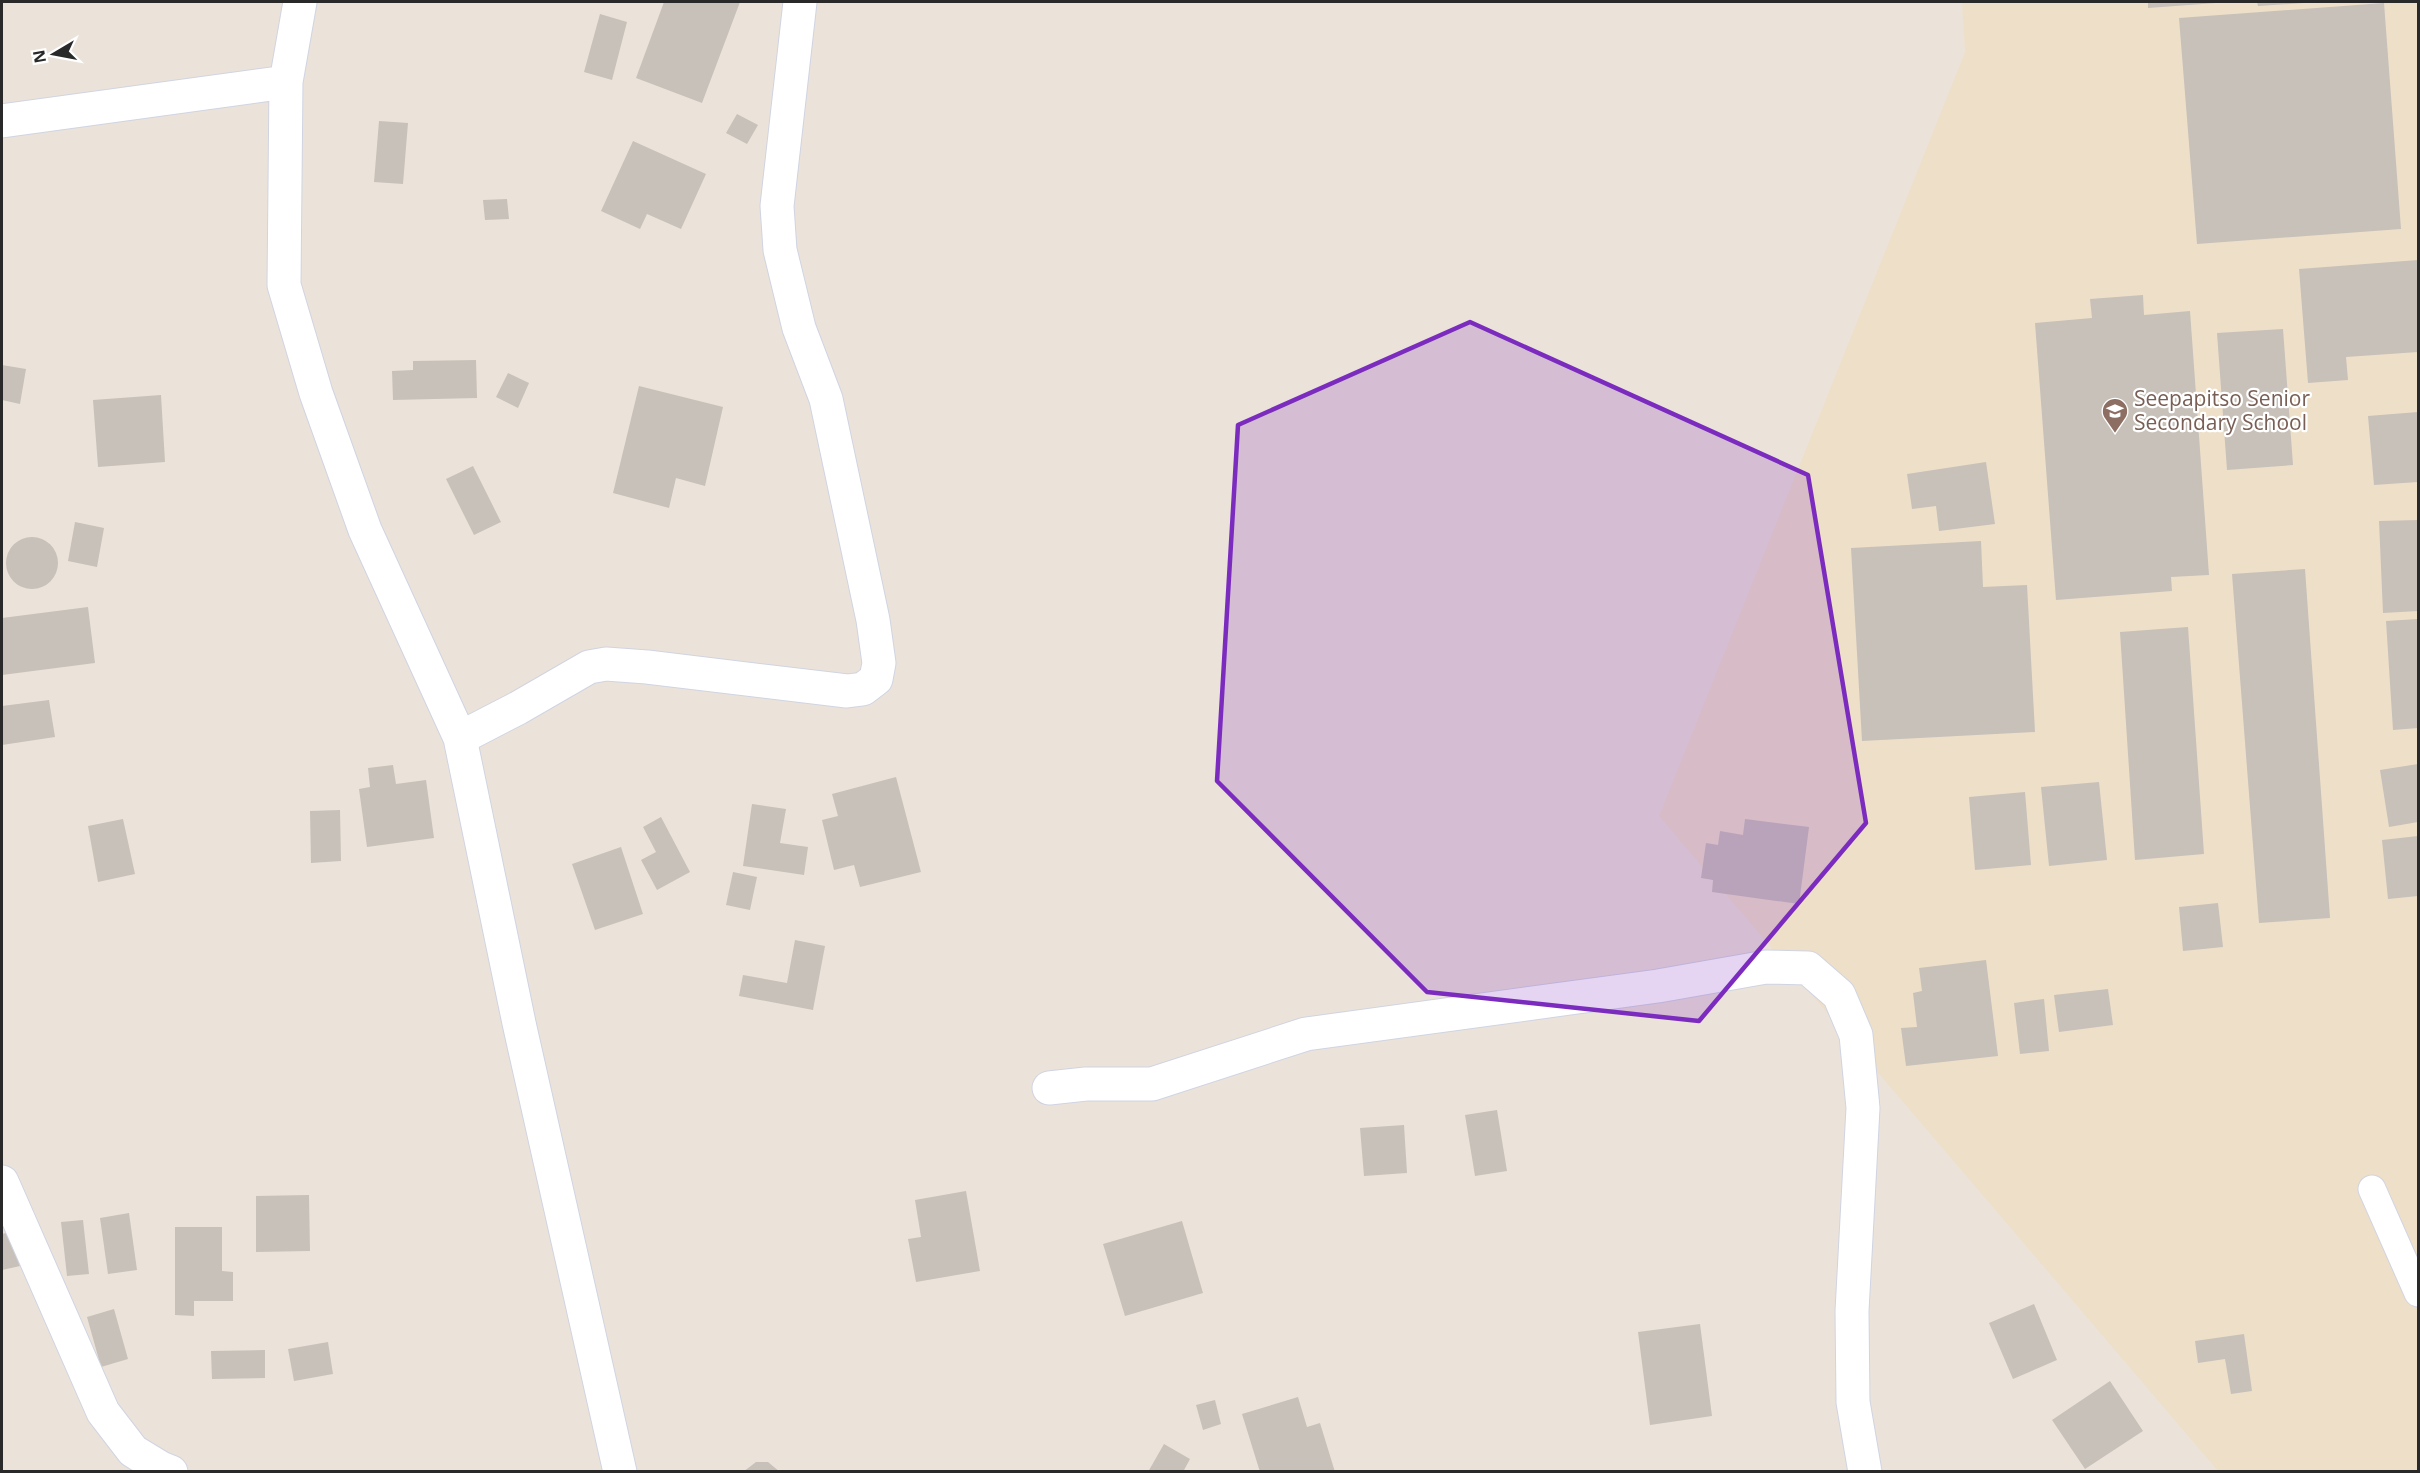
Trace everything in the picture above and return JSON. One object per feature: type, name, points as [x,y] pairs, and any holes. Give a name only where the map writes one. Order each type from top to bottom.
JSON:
[{"type":"street","points":[[300,2],[286,82],[284,285],[316,393],[364,530],[460,738],[519,1023],[620,1472]]},
{"type":"street","points":[[460,738],[589,667],[606,664],[847,691],[863,689],[876,679],[879,663],[873,620],[826,399],[799,327],[780,250],[777,206],[800,2]]},
{"type":"street","points":[[2,121],[286,82]]},
{"type":"street","points":[[1049,1088],[1086,1084],[1152,1084],[1306,1034],[1658,987],[1766,968],[1808,968],[1839,995],[1856,1035],[1863,1108],[1852,1311],[1853,1402],[1865,1472]]},
{"type":"street","points":[[2,1182],[103,1412],[133,1451],[160,1468],[171,1472]]},
{"type":"lane","points":[[2372,1190],[2418,1293]]},
{"type":"highlighted area","points":[[1470,322],[1808,475],[1866,823],[1699,1021],[1427,992],[1217,781],[1238,425]]},
{"type":"shaded area","name":"Seepapitso Senior Secondary School","points":[[1962,2],[2418,2],[2418,1471],[2218,1471],[1659,816],[1965,52]]},
{"type":"building","points":[[664,2],[740,2],[702,103],[636,78]]},
{"type":"building","points":[[2148,2],[2216,2],[2216,3],[2148,8]]},
{"type":"building","points":[[2257,2],[2304,2],[2304,3],[2258,6]]},
{"type":"building","points":[[2384,3],[2401,229],[2197,244],[2179,18]]},
{"type":"building","points":[[600,14],[627,22],[612,80],[584,72]]},
{"type":"building","points":[[737,114],[758,125],[747,144],[726,133]]},
{"type":"building","points":[[379,121],[408,123],[403,184],[374,182]]},
{"type":"building","points":[[633,141],[706,174],[681,229],[647,214],[640,229],[601,211]]},
{"type":"building","points":[[507,199],[509,219],[485,220],[483,200]]},
{"type":"building","points":[[2418,260],[2418,352],[2346,357],[2348,380],[2308,383],[2299,269]]},
{"type":"building","points":[[2143,295],[2144,315],[2190,311],[2209,575],[2171,577],[2172,591],[2056,600],[2035,323],[2092,318],[2090,299]]},
{"type":"building","points":[[2283,329],[2293,465],[2227,470],[2217,333]]},
{"type":"building","points":[[476,360],[477,398],[393,400],[392,371],[413,370],[413,361]]},
{"type":"building","points":[[2,365],[26,369],[20,404],[2,400]]},
{"type":"building","points":[[508,373],[529,383],[518,408],[496,397]]},
{"type":"building","points":[[639,386],[723,407],[705,486],[676,478],[669,508],[613,493]]},
{"type":"building","points":[[161,395],[165,462],[98,467],[93,400]]},
{"type":"building","points":[[2418,412],[2418,482],[2374,485],[2368,416]]},
{"type":"building","points":[[1986,462],[1995,524],[1939,531],[1936,506],[1912,509],[1907,474]]},
{"type":"building","points":[[473,466],[501,522],[474,535],[446,479]]},
{"type":"building","points":[[2418,520],[2418,611],[2383,613],[2379,521]]},
{"type":"building","points":[[75,522],[104,528],[97,567],[68,561]]},
{"type":"building","points":[[32,537],[46,541],[54,549],[58,563],[54,577],[46,585],[32,589],[18,585],[10,577],[6,563],[10,549],[18,541]]},
{"type":"building","points":[[1981,541],[1983,587],[2027,585],[2035,732],[1862,741],[1851,548]]},
{"type":"building","points":[[2305,569],[2330,918],[2259,923],[2232,574]]},
{"type":"building","points":[[88,607],[95,663],[2,675],[2,618]]},
{"type":"building","points":[[2418,619],[2418,728],[2393,730],[2386,621]]},
{"type":"building","points":[[2188,627],[2204,854],[2135,860],[2120,632]]},
{"type":"building","points":[[49,700],[55,737],[2,745],[2,706]]},
{"type":"building","points":[[2418,764],[2418,822],[2389,827],[2380,770]]},
{"type":"building","points":[[393,765],[396,784],[426,780],[434,838],[367,847],[359,789],[370,787],[368,768]]},
{"type":"building","points":[[896,777],[921,872],[860,887],[854,865],[834,870],[822,820],[838,816],[832,794]]},
{"type":"building","points":[[2099,782],[2107,860],[2049,866],[2041,787]]},
{"type":"building","points":[[2025,792],[2031,865],[1975,870],[1969,797]]},
{"type":"building","points":[[752,804],[786,809],[780,843],[808,847],[804,875],[743,866]]},
{"type":"building","points":[[340,810],[341,861],[311,863],[310,811]]},
{"type":"building","points":[[661,817],[690,872],[657,890],[641,860],[656,852],[643,827]]},
{"type":"building","points":[[123,819],[135,874],[98,882],[88,826]]},
{"type":"building","points":[[1745,819],[1809,827],[1799,904],[1712,892],[1713,880],[1701,878],[1706,843],[1718,845],[1720,831],[1743,835]]},
{"type":"building","points":[[2418,836],[2418,896],[2388,899],[2382,840]]},
{"type":"building","points":[[621,847],[643,914],[595,930],[572,864]]},
{"type":"building","points":[[733,872],[757,877],[750,910],[726,905]]},
{"type":"building","points":[[2218,903],[2223,947],[2183,951],[2179,907]]},
{"type":"building","points":[[795,940],[825,946],[813,1010],[739,996],[743,975],[787,983]]},
{"type":"building","points":[[1986,960],[1998,1056],[1906,1066],[1901,1028],[1917,1027],[1913,993],[1922,991],[1919,968]]},
{"type":"building","points":[[2108,989],[2113,1025],[2059,1032],[2054,995]]},
{"type":"building","points":[[2044,999],[2049,1051],[2020,1054],[2014,1003]]},
{"type":"building","points":[[1497,1110],[1507,1171],[1475,1176],[1465,1115]]},
{"type":"building","points":[[1404,1125],[1407,1173],[1364,1176],[1360,1128]]},
{"type":"building","points":[[966,1191],[980,1271],[916,1282],[908,1239],[921,1237],[915,1200]]},
{"type":"building","points":[[309,1195],[310,1251],[256,1252],[256,1196]]},
{"type":"building","points":[[129,1213],[137,1270],[108,1274],[100,1218]]},
{"type":"building","points":[[83,1220],[89,1274],[67,1276],[61,1222]]},
{"type":"building","points":[[1182,1221],[1203,1293],[1125,1316],[1103,1244]]},
{"type":"building","points":[[175,1227],[222,1227],[222,1271],[233,1272],[233,1301],[194,1301],[194,1316],[175,1315]]},
{"type":"building","points":[[9,1232],[20,1266],[2,1270],[2,1234]]},
{"type":"building","points":[[2034,1304],[2057,1360],[2013,1379],[1989,1323]]},
{"type":"building","points":[[114,1309],[128,1359],[101,1367],[87,1317]]},
{"type":"building","points":[[1700,1324],[1712,1416],[1650,1425],[1638,1332]]},
{"type":"building","points":[[2244,1334],[2252,1391],[2231,1394],[2225,1359],[2198,1363],[2195,1341]]},
{"type":"building","points":[[328,1342],[333,1374],[294,1381],[288,1349]]},
{"type":"building","points":[[265,1350],[265,1378],[212,1379],[211,1351]]},
{"type":"building","points":[[2110,1381],[2143,1431],[2085,1469],[2052,1420]]},
{"type":"building","points":[[1298,1397],[1307,1427],[1320,1423],[1335,1472],[1260,1472],[1242,1414]]},
{"type":"building","points":[[1215,1400],[1221,1424],[1203,1430],[1196,1405]]},
{"type":"building","points":[[1164,1444],[1190,1459],[1183,1472],[1148,1472]]},
{"type":"building","points":[[756,1462],[768,1462],[780,1472],[743,1472]]},
{"type":"place","name":"Seepapitso Senior Secondary School","points":[[2115,434]]}]
